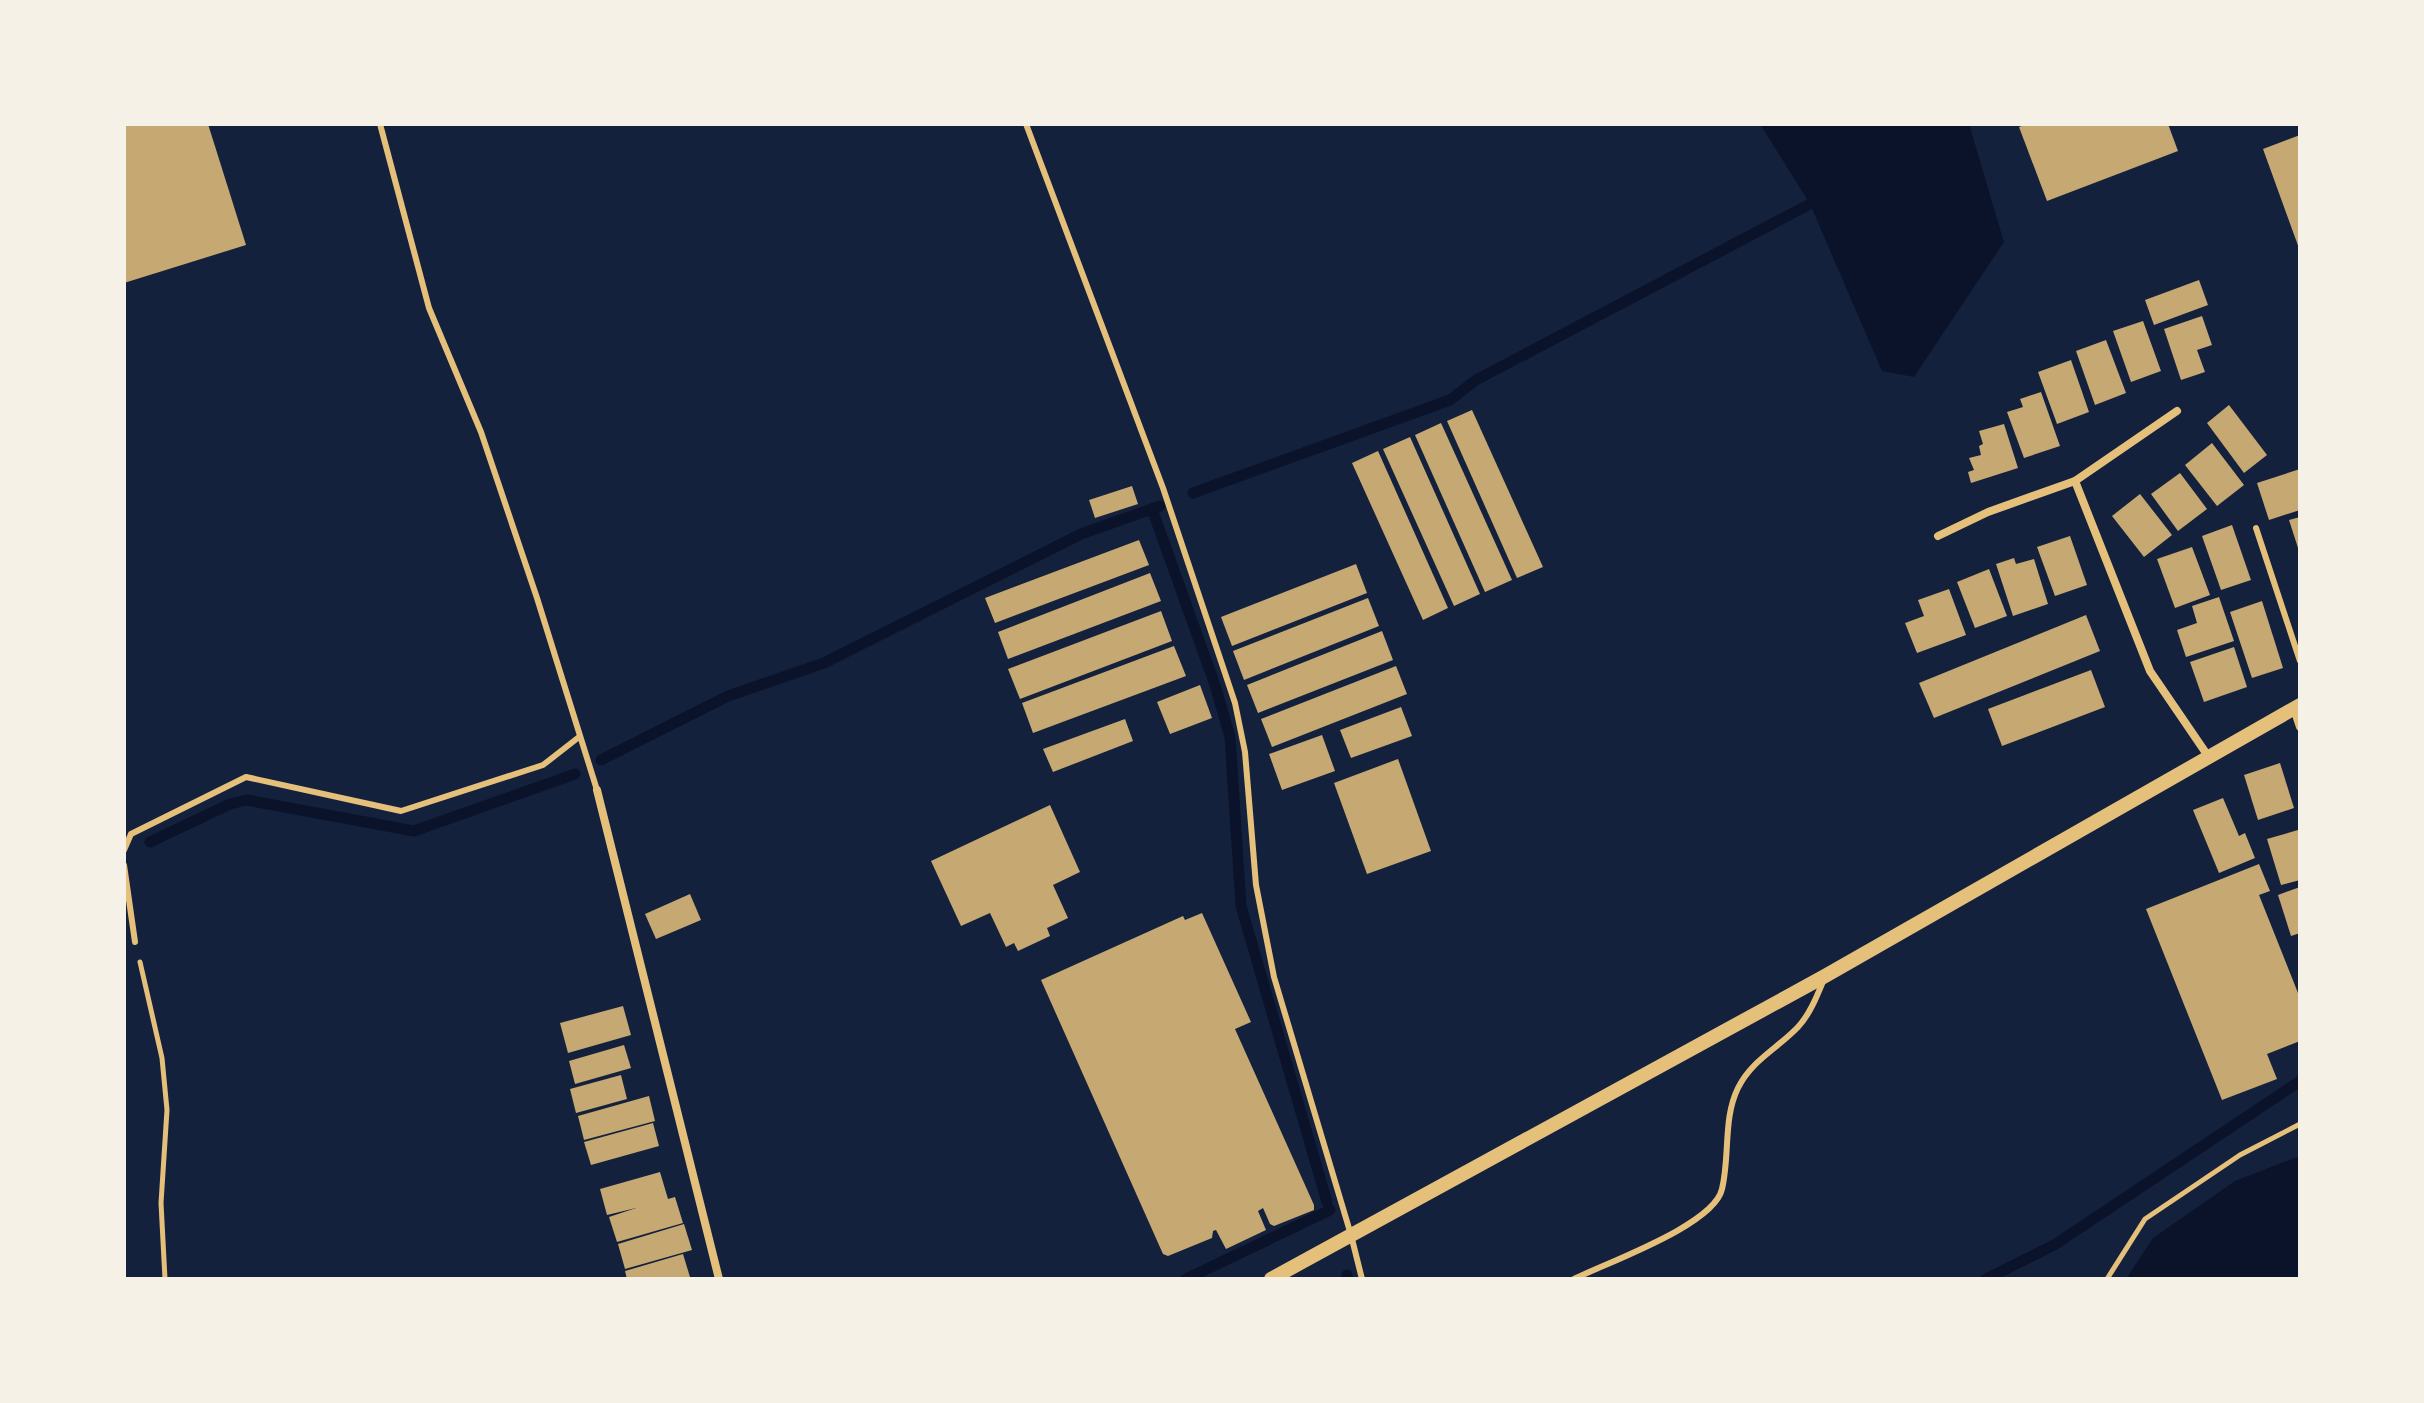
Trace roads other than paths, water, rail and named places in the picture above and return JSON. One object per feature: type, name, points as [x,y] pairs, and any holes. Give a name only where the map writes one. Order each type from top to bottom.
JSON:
[{"type":"street","points":[[1938,536],[1988,512],[2075,481],[2177,411]]},
{"type":"street","points":[[2075,481],[2150,671],[2208,756]]},
{"type":"street","points":[[1271,1279],[1825,976],[2297,707],[2300,727]]},
{"type":"street","points":[[597,790],[719,1279]]},
{"type":"lane","points":[[380,124],[429,308],[481,432],[597,790]]},
{"type":"lane","points":[[1026,124],[1163,488],[1235,703],[1248,779],[1256,885],[1274,977],[1362,1279]]},
{"type":"lane","points":[[2256,528],[2300,661]]},
{"type":"lane","points":[[124,850],[131,834],[246,777],[401,811],[543,765],[579,737]]},
{"type":"lane","points":[[124,865],[135,942]]},
{"type":"lane","points":[[1574,1279],[1677,1231],[1704,1215],[1721,1194],[1728,1153],[1729,1114],[1738,1088],[1758,1060],[1798,1027],[1812,1008],[1825,976]]},
{"type":"water","points":[[1760,124],[1969,124],[2004,242],[1914,377],[1882,371],[1810,204]]},
{"type":"water","points":[[2300,1156],[2300,1279],[2126,1279],[2153,1238],[2235,1181]]},
{"type":"waterway","points":[[1193,493],[1450,400],[1476,380],[1810,204]]},
{"type":"waterway","points":[[601,760],[728,696],[824,663],[1081,534],[1160,506]]},
{"type":"waterway","points":[[1152,509],[1215,685],[1230,737],[1241,906],[1327,1202]]},
{"type":"waterway","points":[[150,842],[230,804],[247,800],[414,831],[575,774]]},
{"type":"waterway","points":[[1986,1279],[2054,1245],[2300,1081]]},
{"type":"waterway","points":[[1186,1279],[1330,1210]]},
{"type":"waterway","points":[[1347,1275],[1348,1279]]}]
